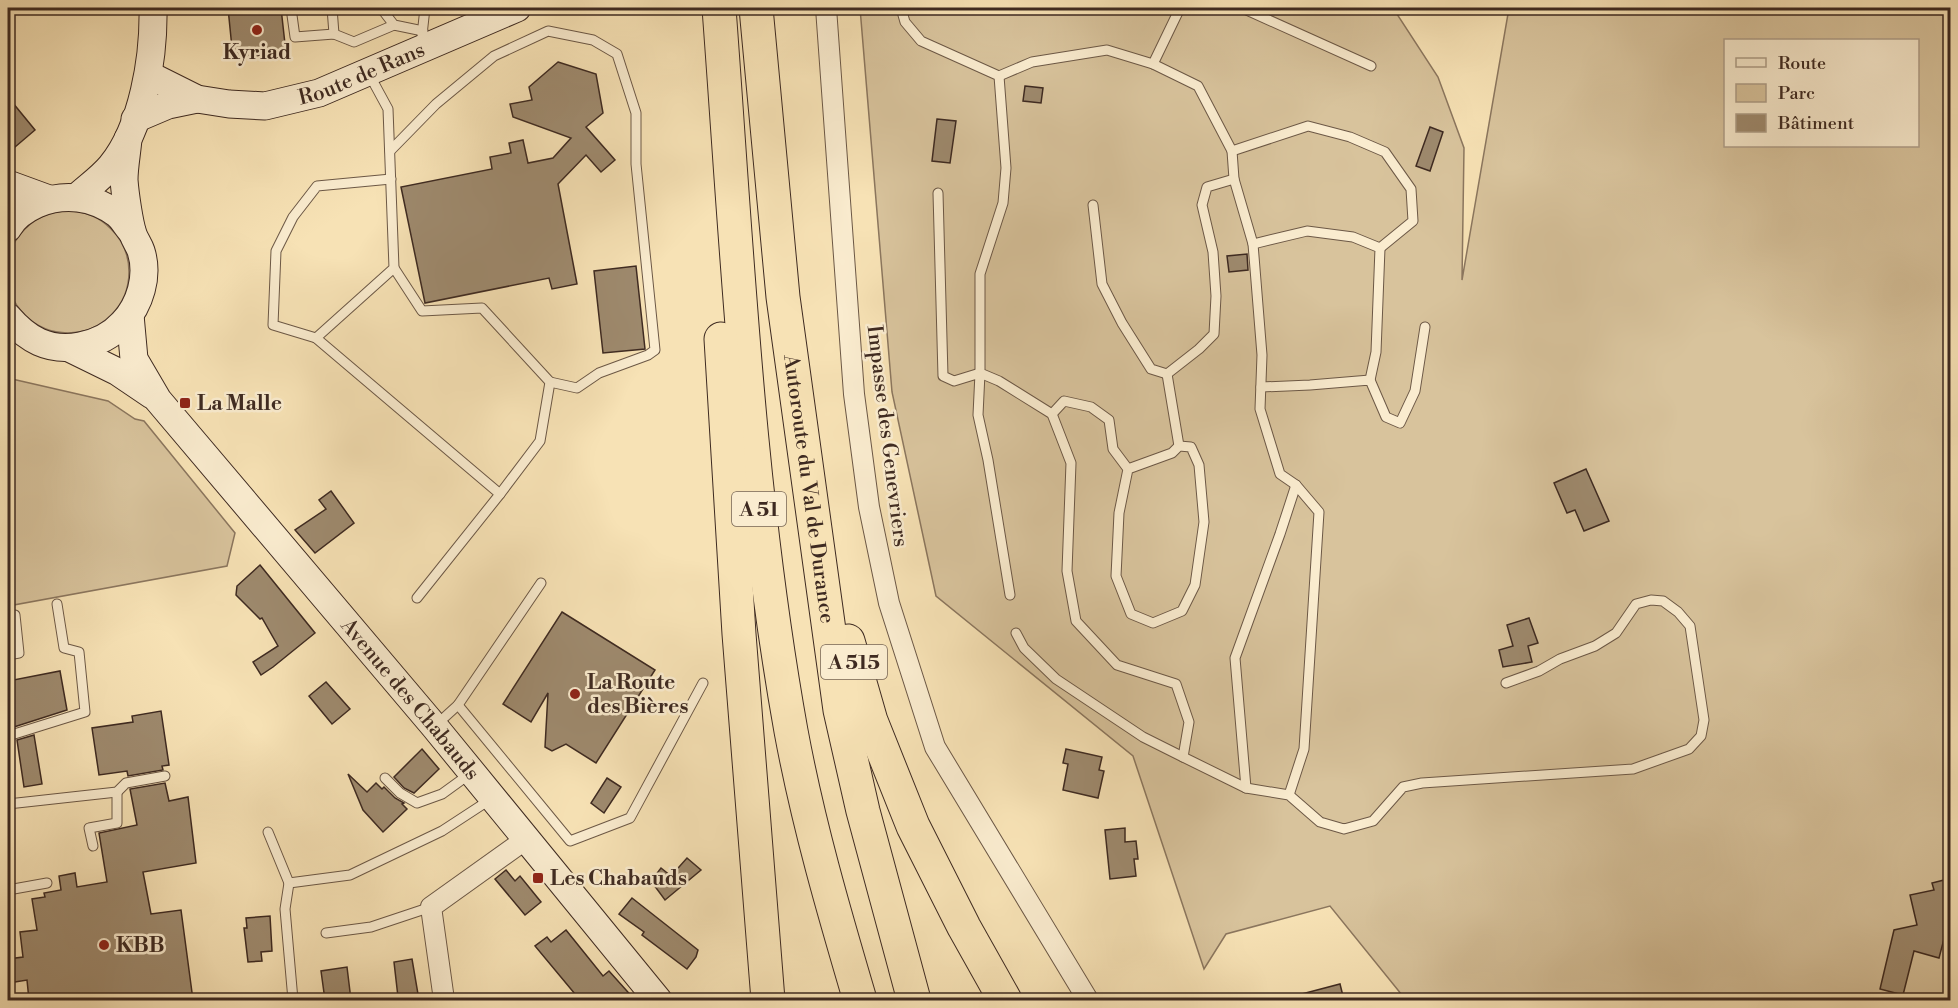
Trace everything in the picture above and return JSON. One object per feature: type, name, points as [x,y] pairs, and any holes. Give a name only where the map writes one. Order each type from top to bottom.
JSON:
[{"type":"highway","points":[[717,8],[721,339],[739,634],[768,1000]]},
{"type":"highway","name":"A 51","points":[[717,8],[750,435],[771,607],[792,733],[821,868],[860,1000]]},
{"type":"highway","name":"Autoroute du Val de Durance","points":[[756,8],[783,297],[840,710],[863,811],[914,1000]]},
{"type":"highway","name":"A 515","points":[[783,297],[847,636],[871,721],[913,826],[964,927],[1005,1000]]},
{"type":"main road","points":[[132,232],[124,180],[131,129],[148,75],[153,36],[153,8]]},
{"type":"main road","name":"Route de Rans","points":[[148,75],[197,99],[265,106],[319,93],[368,72],[422,40],[517,8]]},
{"type":"main road","name":"Route de Rans","points":[[131,129],[168,105],[197,99]]},
{"type":"main road","points":[[77,197],[111,167],[131,129]]},
{"type":"main road","points":[[8,184],[49,199]]},
{"type":"main road","points":[[8,228],[27,209],[49,199],[77,197],[98,203],[118,215],[132,232],[141,252],[144,274],[140,296],[130,315],[114,333],[93,344],[69,348],[52,347],[12,328]]},
{"type":"main road","name":"Avenue des Chabauds","points":[[130,315],[134,359],[158,400],[434,726],[658,1000]]},
{"type":"main road","name":"Avenue des Chabauds","points":[[69,348],[118,372],[158,400]]},
{"type":"street","name":"Impasse des Genevriers","points":[[826,8],[854,394],[869,507],[889,603],[935,747],[1088,1000]]},
{"type":"street","points":[[444,1000],[431,907],[526,839]]},
{"type":"lane","points":[[291,8],[295,37],[334,34],[354,42],[394,25]]},
{"type":"lane","points":[[332,8],[334,34]]},
{"type":"lane","points":[[381,8],[394,25],[422,40],[425,8]]},
{"type":"lane","points":[[901,8],[905,22],[921,41],[999,76],[1032,62],[1107,50],[1154,64],[1198,86],[1232,151],[1233,179],[1253,244],[1262,355],[1260,410],[1280,474],[1296,485],[1319,512],[1304,749],[1289,795]]},
{"type":"lane","points":[[1154,64],[1180,8]]},
{"type":"lane","points":[[1242,8],[1371,66]]},
{"type":"lane","points":[[368,72],[388,109],[394,268],[422,311],[482,308],[550,382],[577,388],[598,373],[648,355],[655,350],[636,164],[636,113],[617,54],[593,40],[548,31],[494,56],[436,104],[390,151]]},
{"type":"lane","points":[[999,76],[1006,168],[1003,203],[980,274],[978,415],[988,460],[1010,595]]},
{"type":"lane","points":[[1232,151],[1308,126],[1350,137],[1385,152],[1411,189],[1413,221],[1380,248],[1376,352],[1370,380],[1386,417],[1400,423],[1414,391],[1425,327]]},
{"type":"lane","points":[[391,179],[317,186],[293,217],[276,250],[273,325],[316,338],[500,495]]},
{"type":"lane","points":[[1167,374],[1214,334],[1216,296],[1213,252],[1202,205],[1207,187],[1233,179]]},
{"type":"lane","points":[[938,193],[943,376],[954,381],[980,373],[999,381],[1052,414],[1071,464],[1067,571],[1076,621],[1118,665],[1176,684],[1190,722],[1183,757]]},
{"type":"lane","points":[[1093,205],[1102,284],[1122,323],[1151,369],[1167,374]]},
{"type":"lane","points":[[1253,244],[1307,231],[1353,237],[1380,248]]},
{"type":"lane","points":[[316,338],[394,268]]},
{"type":"lane","points":[[1167,374],[1179,446]]},
{"type":"lane","points":[[1261,387],[1310,386],[1370,380]]},
{"type":"lane","points":[[417,598],[500,495],[540,441],[550,382]]},
{"type":"lane","points":[[1052,414],[1064,401],[1091,407],[1109,420],[1113,449],[1128,469],[1119,513],[1116,576],[1131,614],[1153,623],[1182,611],[1195,585],[1204,522],[1199,465],[1191,447],[1179,446],[1172,453],[1128,469]]},
{"type":"lane","points":[[1246,788],[1235,658],[1296,485]]},
{"type":"lane","points":[[434,726],[458,705],[541,583]]},
{"type":"lane","points":[[1016,633],[1024,648],[1056,679],[1143,737],[1246,788],[1289,795],[1320,822],[1344,829],[1373,821],[1403,787],[1422,783],[1633,768],[1689,749],[1701,736],[1704,720],[1690,626],[1678,612],[1663,601],[1651,600],[1636,604],[1616,633],[1595,646],[1560,658],[1539,671],[1506,683]]},
{"type":"lane","points":[[8,736],[85,712],[79,652],[64,648],[57,604]]},
{"type":"lane","points":[[8,616],[15,615],[19,653],[8,655]]},
{"type":"lane","points":[[458,705],[570,841],[630,818],[703,683]]},
{"type":"lane","points":[[385,778],[400,793],[417,803],[442,794],[472,772]]},
{"type":"lane","points":[[8,791],[8,804],[117,792],[126,783],[165,776]]},
{"type":"lane","points":[[93,846],[89,828],[117,823],[117,792]]},
{"type":"lane","points":[[289,883],[350,875],[442,831],[493,797]]},
{"type":"lane","points":[[268,832],[289,883],[285,909],[293,1000]]},
{"type":"lane","points":[[8,890],[47,884]]},
{"type":"lane","points":[[326,933],[371,927],[431,907]]},
{"type":"green space","points":[[860,8],[1384,8],[1397,14],[1438,77],[1464,148],[1462,280],[1509,8],[1950,8],[1950,1000],[1406,1000],[1330,906],[1226,934],[1204,969],[1133,756],[936,596],[892,392]]},
{"type":"green space","points":[[68,211],[91,216],[102,221],[111,229],[119,238],[124,249],[129,272],[124,295],[119,306],[111,315],[102,323],[91,328],[68,333],[45,328],[34,323],[25,315],[17,306],[12,295],[7,272],[12,249],[17,238],[25,229],[34,221],[45,216]]},
{"type":"green space","points":[[12,379],[108,401],[135,419],[144,421],[235,533],[227,566],[8,606],[8,380]]},
{"type":"building","name":"Kyriad","points":[[228,8],[281,8],[286,53],[233,58]]},
{"type":"building","points":[[558,62],[596,74],[603,113],[586,127],[615,160],[601,172],[586,155],[558,184],[577,284],[552,289],[549,278],[425,303],[401,187],[492,169],[490,157],[511,153],[509,143],[523,140],[528,163],[553,158],[571,138],[513,117],[510,104],[532,100],[529,87]]},
{"type":"building","points":[[1025,86],[1043,88],[1041,103],[1023,101]]},
{"type":"building","points":[[8,97],[35,130],[8,153]]},
{"type":"building","points":[[937,119],[956,121],[950,163],[932,161]]},
{"type":"building","points":[[1430,127],[1443,132],[1430,171],[1416,166]]},
{"type":"building","points":[[1247,254],[1248,270],[1229,272],[1227,256]]},
{"type":"building","points":[[636,266],[645,349],[603,353],[594,271]]},
{"type":"building","points":[[1586,469],[1609,521],[1584,531],[1575,510],[1567,513],[1554,483]]},
{"type":"building","points":[[331,491],[354,523],[315,553],[295,530],[326,509],[319,500]]},
{"type":"building","points":[[260,565],[315,633],[261,675],[253,662],[278,646],[262,618],[260,619],[236,595],[237,586]]},
{"type":"building","name":"La Route des Bières","points":[[562,612],[655,670],[596,763],[566,744],[552,751],[545,747],[548,693],[531,722],[503,704]]},
{"type":"building","points":[[1529,618],[1538,643],[1528,646],[1532,662],[1503,667],[1499,650],[1513,646],[1507,625]]},
{"type":"building","points":[[60,671],[67,710],[14,727],[14,724],[8,725],[8,681]]},
{"type":"building","points":[[326,682],[350,709],[332,724],[309,696]]},
{"type":"building","points":[[161,711],[169,765],[162,766],[163,770],[128,776],[127,771],[99,775],[92,728],[133,722],[132,716]]},
{"type":"building","points":[[34,735],[42,784],[24,787],[17,740]]},
{"type":"building","points":[[422,749],[439,769],[414,793],[404,788],[394,777]]},
{"type":"building","points":[[1066,749],[1102,757],[1099,770],[1104,771],[1098,798],[1063,790],[1068,764],[1063,763]]},
{"type":"building","points":[[348,774],[367,792],[376,783],[382,789],[384,787],[404,803],[402,804],[407,809],[383,832],[363,810]]},
{"type":"building","points":[[607,778],[621,787],[604,813],[591,803]]},
{"type":"building","points":[[165,783],[169,801],[188,797],[196,863],[143,872],[151,914],[181,910],[193,1000],[29,1000],[27,980],[8,983],[8,959],[23,957],[20,932],[37,930],[32,899],[45,897],[44,893],[61,890],[59,876],[75,873],[77,887],[107,882],[99,833],[137,825],[130,789]]},
{"type":"building","points":[[1125,828],[1125,842],[1136,841],[1138,859],[1134,859],[1136,876],[1110,879],[1105,830]]},
{"type":"building","points":[[687,858],[701,870],[665,900],[651,881],[661,868],[671,876]]},
{"type":"building","points":[[506,870],[515,881],[520,876],[541,902],[525,915],[495,879]]},
{"type":"building","points":[[1948,879],[1950,936],[1945,935],[1939,958],[1914,951],[1903,995],[1880,989],[1894,930],[1917,925],[1910,895],[1934,890],[1932,883]]},
{"type":"building","points":[[632,898],[698,950],[687,969],[642,935],[644,932],[619,914]]},
{"type":"building","points":[[270,916],[272,951],[261,952],[262,961],[248,962],[244,928],[247,928],[246,918]]},
{"type":"building","points":[[566,930],[603,976],[609,971],[635,1000],[580,1000],[535,946],[547,937],[551,942]]},
{"type":"building","points":[[412,959],[418,994],[398,997],[394,962]]},
{"type":"building","points":[[347,967],[351,1000],[325,1000],[321,971]]},
{"type":"building","points":[[1340,984],[1344,1000],[1295,1000],[1294,996]]},
{"type":"place","name":"Kyriad","points":[[257,30]]},
{"type":"place","name":"La Malle","points":[[185,403]]},
{"type":"place","name":"La Route des Bières","points":[[575,694]]},
{"type":"place","name":"Les Chabauds","points":[[538,878]]},
{"type":"place","name":"KBB","points":[[104,945]]}]
